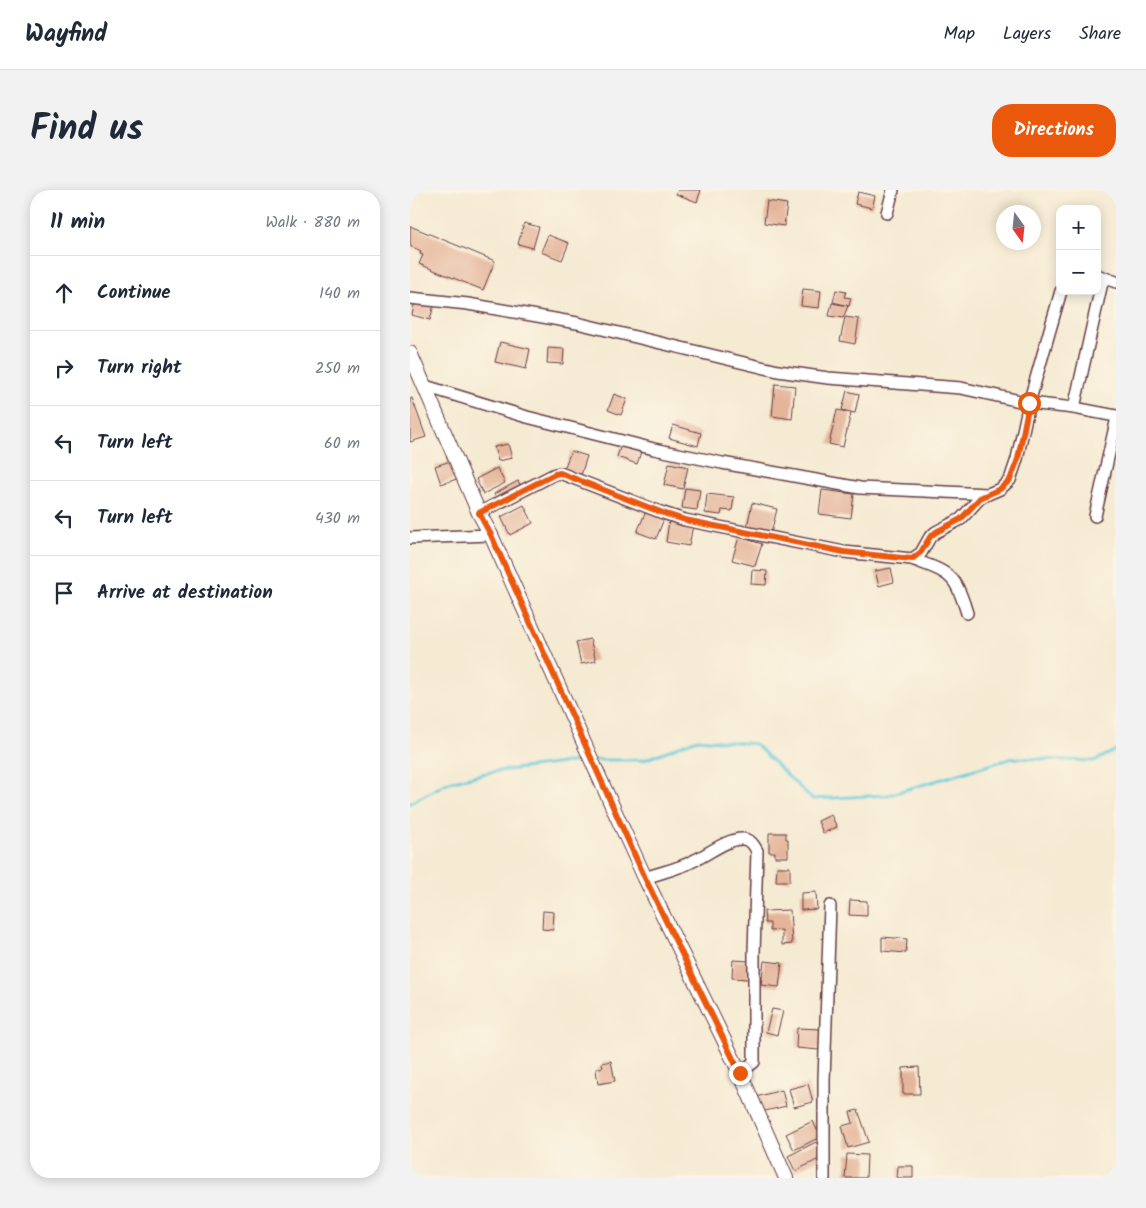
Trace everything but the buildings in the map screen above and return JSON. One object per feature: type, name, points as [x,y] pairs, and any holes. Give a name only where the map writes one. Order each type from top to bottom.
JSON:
[{"type":"main road","points":[[410,352],[479,513],[491,535],[573,720],[645,878],[740,1073],[786,1178]]},
{"type":"street","points":[[887,213],[893,190]]},
{"type":"street","points":[[1101,276],[1116,282]]},
{"type":"street","points":[[912,559],[921,552],[930,537],[936,532],[961,519],[980,498],[1000,489],[1010,480],[1018,459],[1029,403],[1060,295]]},
{"type":"street","points":[[1074,408],[1096,295]]},
{"type":"street","points":[[410,298],[468,304],[576,323],[778,370],[828,378],[961,388],[1029,403],[1074,408],[1116,416]]},
{"type":"street","points":[[425,386],[527,417],[654,449],[732,464],[860,488],[988,494]]},
{"type":"street","points":[[1095,516],[1116,422]]},
{"type":"street","points":[[479,513],[560,473],[685,520],[844,552],[912,559],[941,571],[950,577],[968,613]]},
{"type":"street","points":[[410,538],[491,535]]},
{"type":"street","points":[[645,878],[692,862],[735,840],[745,839],[753,843],[757,851],[754,953],[754,1062],[740,1073]]},
{"type":"street","points":[[824,1178],[824,1080],[830,906]]},
{"type":"waterway","points":[[596,760],[644,760],[697,739],[755,744],[812,799],[888,795],[1013,758],[1094,761],[1116,750]]},
{"type":"waterway","points":[[410,803],[449,782],[491,772],[587,760]]},
{"type":"route","points":[[740,1073],[645,878],[491,535],[479,513],[560,473],[685,520],[844,552],[912,559],[921,552],[930,537],[936,532],[961,519],[980,498],[1000,489],[1010,480],[1018,459],[1029,403]]}]
